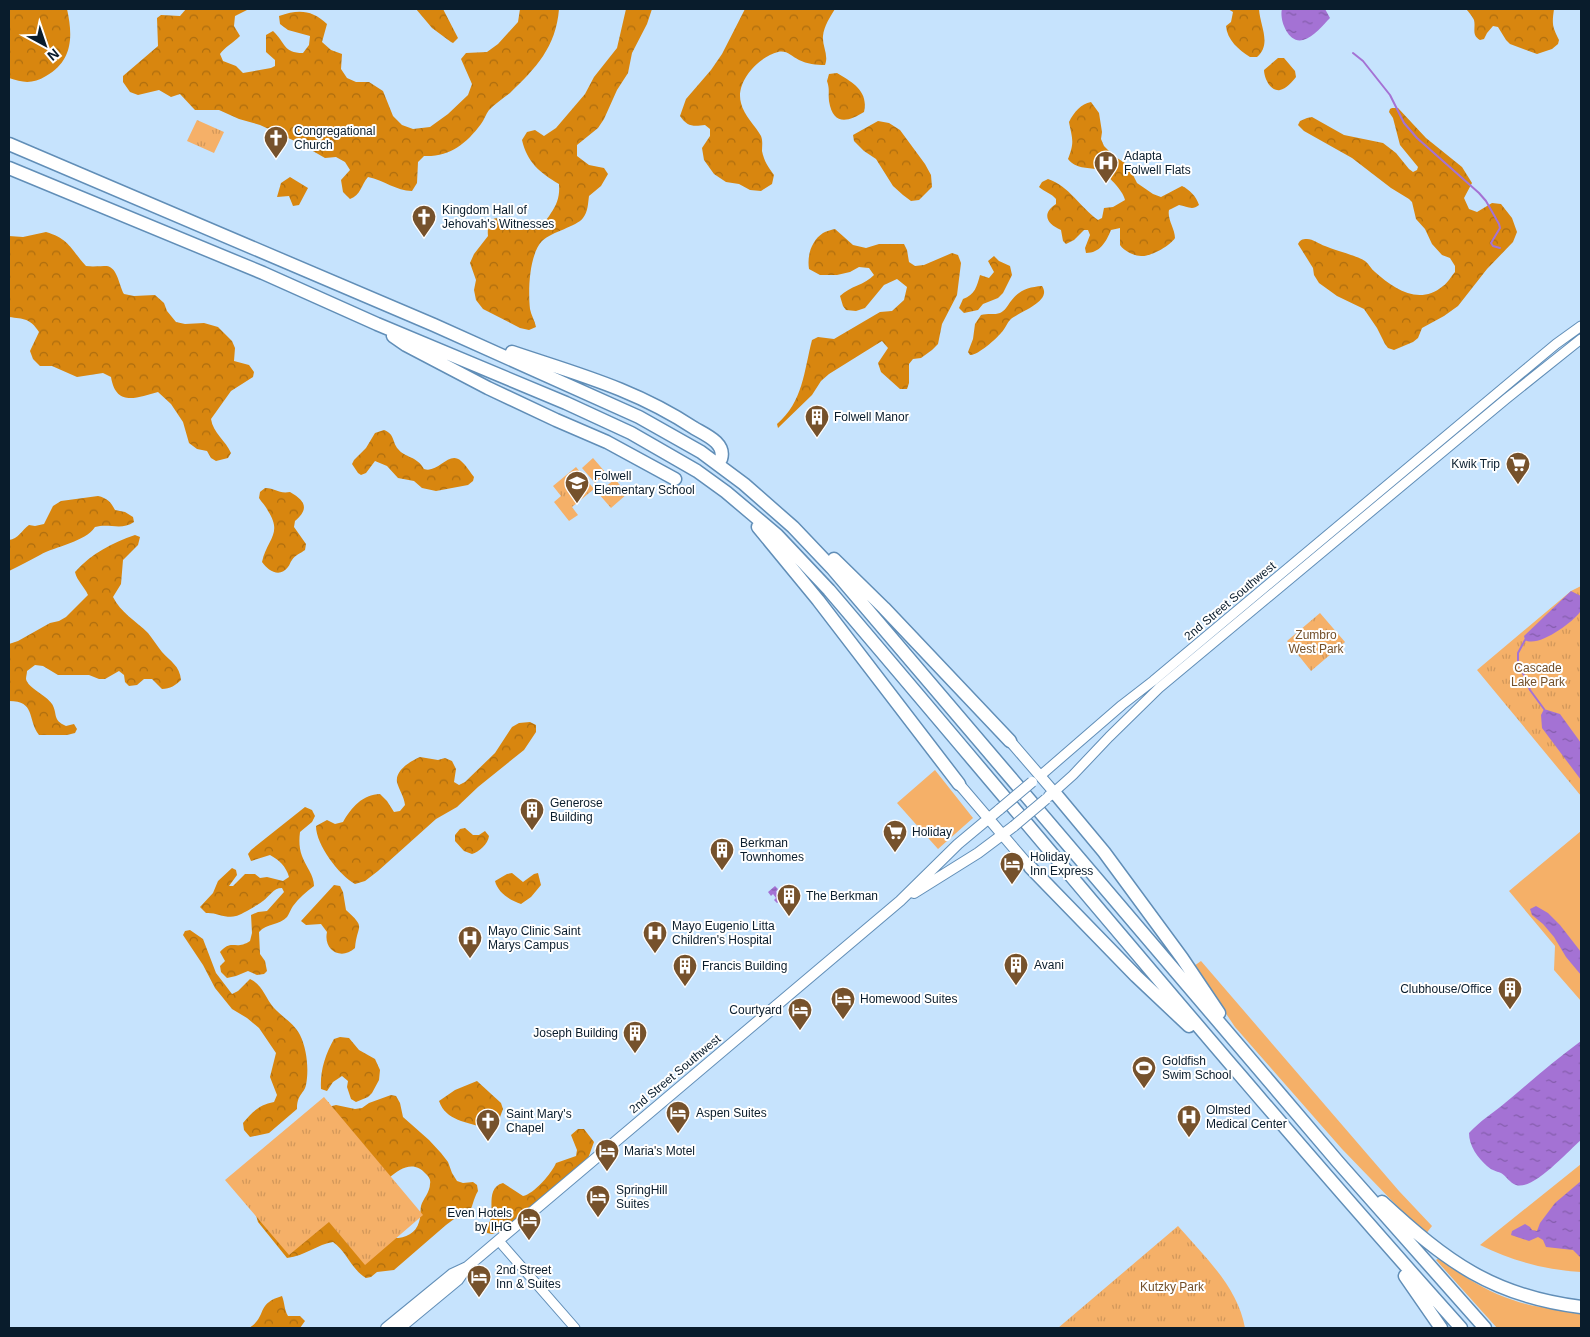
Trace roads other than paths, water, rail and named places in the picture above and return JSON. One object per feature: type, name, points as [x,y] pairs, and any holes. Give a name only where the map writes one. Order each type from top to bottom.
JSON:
[{"type":"highway","points":[[9,135],[43,152],[64,167]]},
{"type":"highway","points":[[9,144],[434,325],[608,401],[647,421],[712,460],[805,532],[884,608],[1010,741]]},
{"type":"highway","points":[[9,162],[75,194]]},
{"type":"highway","points":[[9,168],[263,273],[377,324],[609,422],[654,445],[697,471],[726,492],[777,535],[829,590],[1237,1072],[1375,1232],[1461,1328]]},
{"type":"highway","points":[[377,324],[406,346],[530,408],[626,452],[675,479]]},
{"type":"highway","points":[[434,325],[590,377],[636,395],[712,439],[722,449],[721,459]]},
{"type":"highway","points":[[726,492],[812,593],[959,784]]},
{"type":"highway","points":[[772,507],[832,568],[1251,1061],[1486,1328]]},
{"type":"highway","points":[[1050,796],[1104,852],[1123,876],[1182,958],[1251,1061]]},
{"type":"highway","points":[[1030,867],[1143,983],[1237,1072]]},
{"type":"highway","points":[[1338,1162],[1432,1246],[1474,1275],[1517,1293],[1560,1304],[1581,1307]]},
{"type":"highway","points":[[1375,1232],[1441,1328]]},
{"type":"main road","name":"2nd Street Southwest","points":[[386,1328],[452,1274],[467,1267],[900,901],[961,841],[1122,704],[1153,681],[1548,350],[1581,326]]},
{"type":"main road","name":"2nd Street Southwest","points":[[900,901],[966,861],[1014,826],[1050,796],[1159,688],[1506,398],[1581,339]]},
{"type":"main road","points":[[1010,741],[1050,796]]},
{"type":"main road","points":[[959,784],[1030,867]]},
{"type":"main road","points":[[499,1240],[575,1328]]},
{"type":"main road","name":"2nd Street Southwest","points":[[400,1328],[458,1280],[467,1267]]},
{"type":"water","points":[[1282,9],[1325,9],[1330,18],[1311,36],[1298,40],[1289,35],[1286,30],[1282,19]]},
{"type":"water","points":[[1571,591],[1581,596],[1581,610],[1576,617],[1563,628],[1546,638],[1531,642],[1525,640],[1524,636]]},
{"type":"water","points":[[1544,709],[1560,714],[1581,743],[1581,780],[1542,728],[1541,715]]},
{"type":"water","points":[[775,886],[778,889],[776,892],[779,895],[781,893],[785,897],[777,903],[774,900],[776,898],[773,894],[771,896],[768,892]]},
{"type":"water","points":[[1536,906],[1548,913],[1560,925],[1581,952],[1581,975],[1566,957],[1554,937],[1532,915],[1530,909]]},
{"type":"water","points":[[1581,1041],[1581,1140],[1541,1176],[1532,1182],[1516,1185],[1480,1159],[1472,1147],[1469,1133]]},
{"type":"water","points":[[1581,1181],[1580,1257],[1573,1250],[1546,1247],[1543,1240],[1538,1237],[1529,1241],[1511,1235],[1512,1231],[1525,1224],[1532,1230],[1537,1231],[1540,1223],[1555,1203]]},
{"type":"waterway","points":[[1353,53],[1363,61],[1390,95],[1404,123],[1417,138],[1486,201],[1500,228],[1491,243],[1493,246],[1500,248]]},
{"type":"waterway","points":[[1525,640],[1518,653],[1518,661],[1530,690],[1544,709]]},
{"type":"place","name":"Congregational Church","points":[[276,159]]},
{"type":"place","name":"Adapta Folwell Flats","points":[[1106,184]]},
{"type":"place","name":"Kingdom Hall of Jehovah's Witnesses","points":[[424,238]]},
{"type":"place","name":"Folwell Manor","points":[[817,438]]},
{"type":"place","name":"Kwik Trip","points":[[1518,485]]},
{"type":"place","name":"Folwell Elementary School","points":[[577,504]]},
{"type":"place","name":"Generose Building","points":[[532,831]]},
{"type":"place","name":"Holiday","points":[[895,853]]},
{"type":"place","name":"Berkman Townhomes","points":[[722,871]]},
{"type":"place","name":"Holiday Inn Express","points":[[1012,885]]},
{"type":"place","name":"The Berkman","points":[[789,917]]},
{"type":"place","name":"Mayo Eugenio Litta Children's Hospital","points":[[655,954]]},
{"type":"place","name":"Mayo Clinic Saint Marys Campus","points":[[470,959]]},
{"type":"place","name":"Avani","points":[[1016,986]]},
{"type":"place","name":"Francis Building","points":[[685,987]]},
{"type":"place","name":"Clubhouse/Office","points":[[1510,1010]]},
{"type":"place","name":"Homewood Suites","points":[[843,1020]]},
{"type":"place","name":"Courtyard","points":[[800,1031]]},
{"type":"place","name":"Joseph Building","points":[[635,1054]]},
{"type":"place","name":"Goldfish Swim School","points":[[1144,1089]]},
{"type":"place","name":"Aspen Suites","points":[[678,1134]]},
{"type":"place","name":"Olmsted Medical Center","points":[[1189,1138]]},
{"type":"place","name":"Saint Mary's Chapel","points":[[488,1142]]},
{"type":"place","name":"Maria's Motel","points":[[607,1172]]},
{"type":"place","name":"SpringHill Suites","points":[[598,1218]]},
{"type":"place","name":"Even Hotels by IHG","points":[[529,1241]]},
{"type":"place","name":"2nd Street Inn & Suites","points":[[479,1298]]},
{"type":"park label","name":"Zumbro West Park","points":[[1316,642]]},
{"type":"park label","name":"Cascade Lake Park","points":[[1538,675]]},
{"type":"park label","name":"Kutzky Park","points":[[1172,1287]]}]
